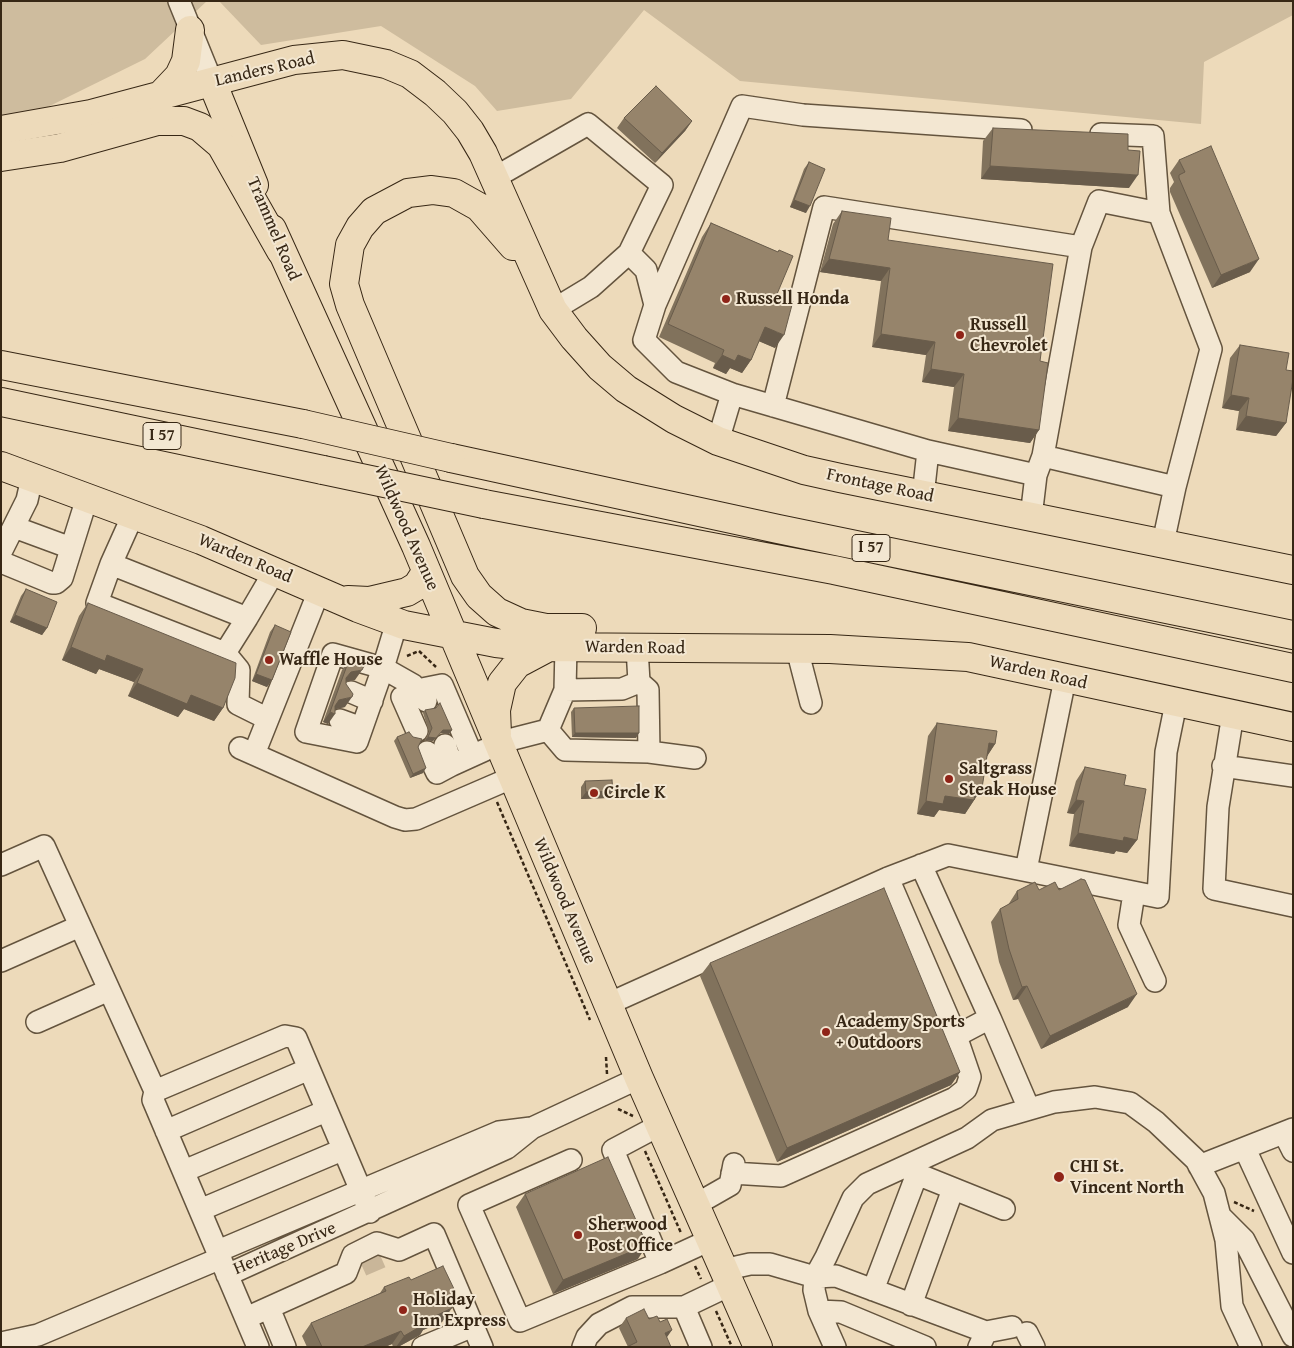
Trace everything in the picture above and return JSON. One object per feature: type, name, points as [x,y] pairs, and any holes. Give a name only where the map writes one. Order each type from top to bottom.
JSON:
[{"type":"main road","points":[[161,96],[179,76],[186,61],[190,30]]},
{"type":"main road","name":"Landers Road","points":[[1,130],[92,114],[294,60],[343,55],[386,64],[410,74],[455,112],[483,153],[536,275]]},
{"type":"main road","name":"Trammel Road","points":[[212,82],[281,251],[374,454]]},
{"type":"main road","points":[[1,157],[60,148],[157,121],[184,121],[200,127],[221,145],[281,251]]},
{"type":"main road","points":[[536,275],[496,224],[479,207],[454,193],[432,190],[408,193],[389,202],[374,212],[360,227],[350,245],[344,284],[350,305],[465,576],[479,596],[497,612],[521,623],[546,628],[656,630],[797,649]]},
{"type":"main road","name":"Frontage Road","points":[[536,275],[553,310],[574,338],[600,367],[626,389],[674,419],[718,441],[804,470],[923,496],[1293,570]]},
{"type":"main road","points":[[1,348],[88,381]]},
{"type":"main road","name":"I 57","points":[[1,365],[303,424],[778,529],[1293,635]]},
{"type":"main road","name":"I 57","points":[[1,402],[484,504],[834,570],[1293,668]]},
{"type":"main road","name":"Wildwood Avenue","points":[[374,454],[452,634],[453,683],[497,744],[501,782],[599,1013],[639,1078],[650,1131],[695,1205],[699,1246],[758,1347]]},
{"type":"main road","name":"Warden Road","points":[[1,466],[201,540],[397,622],[496,643],[558,647],[886,650],[968,657],[1293,727]]},
{"type":"main road","points":[[329,595],[369,601],[407,592],[417,586],[426,572]]},
{"type":"main road","points":[[497,744],[496,710],[502,683],[517,664],[558,647]]},
{"type":"street","name":"Trammel Road","points":[[179,1],[212,82]]},
{"type":"street","points":[[1038,131],[803,115],[742,106],[655,305],[644,340],[676,372],[732,394],[928,451],[1175,487]]},
{"type":"street","points":[[494,178],[588,124],[662,185],[629,253],[591,287],[553,310]]},
{"type":"street","points":[[1076,133],[1153,136],[1159,213],[1212,349],[1175,487],[1163,543]]},
{"type":"street","points":[[1031,517],[1081,247],[1099,201],[1159,213]]},
{"type":"street","points":[[773,406],[824,207],[1081,247]]},
{"type":"street","points":[[629,253],[646,270],[655,305]]},
{"type":"street","points":[[718,441],[732,394]]},
{"type":"street","points":[[923,496],[928,451]]},
{"type":"street","points":[[1,552],[27,500],[32,478]]},
{"type":"street","points":[[1,562],[56,583],[62,578],[88,498]]},
{"type":"street","points":[[133,515],[111,564],[97,603],[225,653],[240,670],[238,704],[268,719]]},
{"type":"street","points":[[14,526],[71,548]]},
{"type":"street","points":[[111,564],[247,618]]},
{"type":"street","points":[[225,653],[274,572]]},
{"type":"street","points":[[329,595],[268,719],[247,751],[405,820],[416,818],[501,782]]},
{"type":"street","points":[[397,622],[383,668],[357,742],[306,732],[331,701],[333,654],[383,668],[413,685],[422,695]]},
{"type":"street","points":[[548,730],[565,690],[558,647]]},
{"type":"street","points":[[637,648],[639,682],[648,690],[650,752]]},
{"type":"street","points":[[797,649],[811,703]]},
{"type":"street","points":[[1026,870],[1064,679]]},
{"type":"street","points":[[565,690],[622,688],[639,682]]},
{"type":"street","points":[[417,731],[402,697],[422,695],[442,684],[453,683],[472,755]]},
{"type":"street","points":[[331,701],[366,715]]},
{"type":"street","points":[[331,701],[366,715]]},
{"type":"street","points":[[599,1013],[888,878],[948,855],[1158,897],[1166,752],[1176,702]]},
{"type":"street","points":[[1233,714],[1218,807],[1214,889],[1293,906]]},
{"type":"street","points":[[436,748],[437,773],[497,744],[548,730]]},
{"type":"street","points":[[548,730],[565,750],[650,752],[695,758]]},
{"type":"street","points":[[1224,766],[1293,776]]},
{"type":"street","points":[[1,865],[44,846],[155,1091],[153,1100],[258,1347]]},
{"type":"street","points":[[921,865],[1029,1109]]},
{"type":"street","points":[[695,1205],[730,1184],[733,1169],[781,1176],[954,1098],[966,1088],[970,1077],[956,1036],[888,878]]},
{"type":"street","points":[[1134,893],[1129,925],[1155,981]]},
{"type":"street","points":[[1,961],[80,926]]},
{"type":"street","points":[[37,1022],[109,990]]},
{"type":"street","points":[[956,1036],[990,1018]]},
{"type":"street","points":[[155,1091],[285,1036],[296,1038],[342,1150],[370,1212]]},
{"type":"street","points":[[166,1131],[309,1069]]},
{"type":"street","name":"Heritage Drive","points":[[222,1261],[370,1212],[507,1148],[532,1128],[639,1078]]},
{"type":"street","points":[[835,1347],[819,1311],[814,1290],[815,1277],[852,1198],[867,1184],[910,1170],[967,1138],[992,1120],[1054,1102],[1095,1097],[1130,1103],[1156,1122],[1196,1160],[1214,1193],[1226,1240],[1232,1306],[1251,1347]]},
{"type":"street","points":[[184,1171],[326,1111]]},
{"type":"street","name":"Heritage Drive","points":[[222,1261],[361,1192],[499,1132],[532,1128]]},
{"type":"street","points":[[650,1131],[613,1150],[660,1263]]},
{"type":"street","points":[[1199,1166],[1245,1149],[1290,1138]]},
{"type":"street","points":[[1245,1149],[1293,1253]]},
{"type":"street","points":[[200,1210],[342,1150]]},
{"type":"street","points":[[571,1160],[469,1205],[520,1321],[699,1246]]},
{"type":"street","points":[[910,1170],[1004,1208]]},
{"type":"street","points":[[873,1290],[910,1170]]},
{"type":"street","points":[[911,1305],[954,1189]]},
{"type":"street","points":[[1220,1216],[1244,1240],[1293,1336]]},
{"type":"street","points":[[246,1318],[354,1269],[353,1255],[377,1243],[393,1252],[434,1234],[482,1347]]},
{"type":"street","points":[[2,1345],[56,1338],[222,1261]]},
{"type":"street","points":[[583,1347],[587,1337],[599,1324],[632,1307],[684,1307],[750,1264],[770,1264],[815,1277],[836,1276],[911,1305],[983,1340],[1024,1335]]},
{"type":"street","points":[[684,1307],[701,1347]]},
{"type":"street","points":[[269,1308],[286,1347]]},
{"type":"street","points":[[819,1311],[841,1312],[880,1337],[924,1347]]},
{"type":"street","points":[[423,1347],[473,1326]]},
{"type":"path","points":[[407,656],[419,651],[453,683]]},
{"type":"path","points":[[501,782],[599,1013]]},
{"type":"path","points":[[601,1079],[606,1075],[606,1058],[603,1049]]},
{"type":"path","points":[[618,1109],[633,1116],[650,1131],[699,1246],[720,1284],[732,1347]]},
{"type":"path","points":[[1214,1193],[1277,1220]]},
{"type":"shaded area","points":[[1,1],[207,1],[145,59],[1,130]]},
{"type":"shaded area","points":[[219,1],[1293,1],[1293,15],[1204,62],[1201,124],[740,81],[644,10],[571,99],[497,111],[475,86],[381,26],[261,45]]},
{"type":"building","points":[[656,86],[692,121],[662,153],[624,118]]},
{"type":"building","points":[[993,128],[1128,134],[1128,150],[1140,151],[1138,175],[990,166]]},
{"type":"building","points":[[1211,146],[1259,259],[1221,275],[1179,178],[1179,175],[1185,172],[1179,160]]},
{"type":"building","points":[[809,162],[825,169],[810,206],[794,200]]},
{"type":"building","points":[[842,211],[891,218],[888,240],[1053,264],[1040,361],[1048,363],[1039,430],[958,418],[964,374],[931,369],[935,342],[881,334],[890,268],[829,259]]},
{"type":"building","points":[[711,223],[778,252],[779,250],[793,256],[777,294],[793,301],[784,335],[765,327],[751,360],[738,355],[735,361],[722,355],[724,350],[668,324]]},
{"type":"building","points":[[1240,345],[1289,353],[1286,370],[1293,371],[1293,379],[1286,423],[1246,416],[1249,398],[1231,395]]},
{"type":"building","points":[[26,589],[57,602],[47,628],[15,615]]},
{"type":"building","points":[[88,603],[236,663],[235,678],[223,708],[191,695],[187,704],[137,683],[143,669],[107,655],[105,661],[71,647]]},
{"type":"building","name":"Waffle House","points":[[275,625],[291,632],[272,680],[256,674]]},
{"type":"building","points":[[349,660],[365,664],[362,670],[351,672],[346,678],[346,684],[353,694],[352,697],[339,700],[335,706],[335,714],[330,712]]},
{"type":"building","points":[[440,703],[452,730],[443,730],[436,738],[428,737],[432,728],[425,710],[436,708]]},
{"type":"building","name":"Circle K","points":[[639,706],[639,733],[575,733],[574,708]]},
{"type":"building","name":"Saltgrass Steak House","points":[[937,723],[997,731],[995,744],[989,743],[982,788],[976,787],[974,800],[945,796],[943,804],[926,801]]},
{"type":"building","points":[[409,732],[413,737],[422,739],[418,747],[426,768],[413,774],[397,737]]},
{"type":"building","points":[[1085,767],[1126,775],[1124,785],[1146,789],[1137,840],[1124,837],[1123,841],[1078,833],[1084,801],[1076,800]]},
{"type":"building","points":[[612,780],[613,791],[586,792],[585,781]]},
{"type":"building","points":[[1081,879],[1085,880],[1137,994],[1050,1036],[1027,986],[1022,987],[1009,949],[1000,909],[1018,899],[1017,891],[1035,882],[1039,890],[1055,882],[1059,890]]},
{"type":"building","name":"Academy Sports + Outdoors","points":[[884,888],[960,1072],[787,1148],[710,963]]},
{"type":"building","name":"Sherwood Post Office","points":[[608,1157],[647,1245],[563,1280],[525,1194]]},
{"type":"building","name":"Holiday Inn Express","points":[[443,1266],[455,1291],[452,1293],[455,1301],[450,1304],[452,1308],[429,1319],[430,1321],[404,1336],[401,1331],[362,1347],[322,1347],[311,1323],[386,1291],[384,1287],[409,1277],[411,1280]]},
{"type":"building","points":[[644,1309],[649,1319],[657,1316],[660,1322],[667,1319],[672,1330],[665,1333],[671,1347],[627,1347],[637,1342],[626,1318]]},
{"type":"tunnel","points":[[362,1266],[387,1255]]},
{"type":"place","name":"Russell Honda","points":[[726,299]]},
{"type":"place","name":"Russell Chevrolet","points":[[960,335]]},
{"type":"place","name":"Waffle House","points":[[269,660]]},
{"type":"place","name":"Saltgrass Steak House","points":[[949,779]]},
{"type":"place","name":"Circle K","points":[[594,793]]},
{"type":"place","name":"Academy Sports + Outdoors","points":[[826,1032]]},
{"type":"place","name":"CHI St. Vincent North","points":[[1059,1177]]},
{"type":"place","name":"Sherwood Post Office","points":[[578,1235]]},
{"type":"place","name":"Holiday Inn Express","points":[[403,1310]]}]
